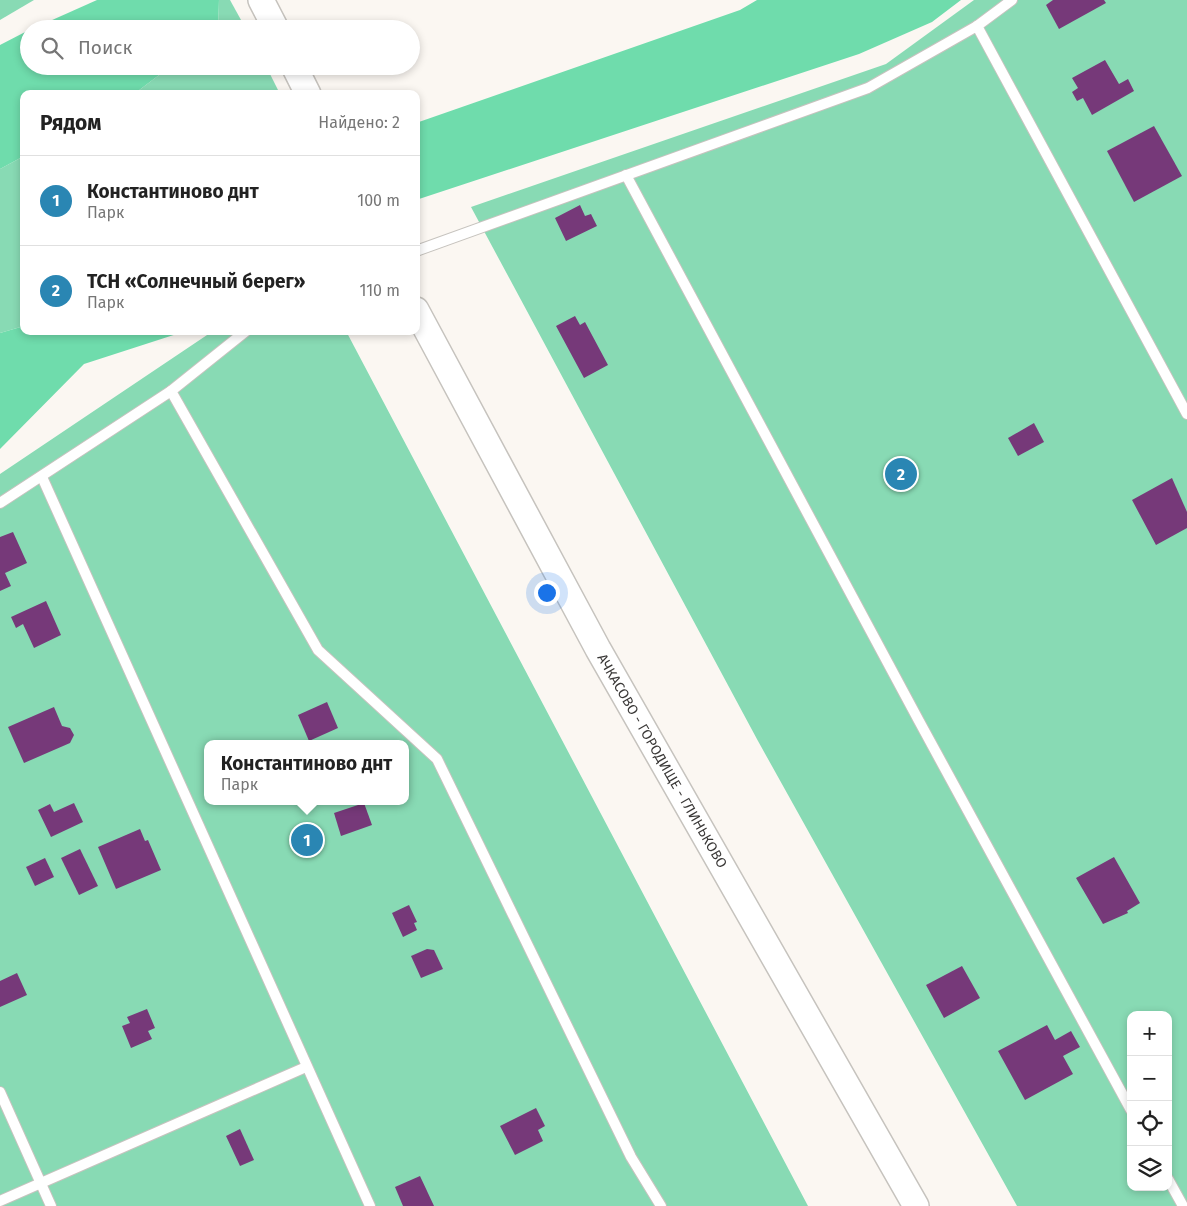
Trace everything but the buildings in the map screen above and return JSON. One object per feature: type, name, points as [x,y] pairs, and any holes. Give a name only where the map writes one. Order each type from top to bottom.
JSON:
[{"type":"street","points":[[261,0],[271,20]]},
{"type":"street","points":[[298,75],[306,90]]},
{"type":"street","name":"АЧКАСОВО - ГОРОДИЩЕ - ГЛИНЬКОВО","points":[[420,317],[598,649],[916,1206]]},
{"type":"lane","points":[[420,250],[868,88],[977,26],[1012,0]]},
{"type":"lane","points":[[977,26],[1187,414]]},
{"type":"lane","points":[[626,175],[923,730],[1127,1103]]},
{"type":"lane","points":[[0,503],[171,391],[241,335]]},
{"type":"lane","points":[[171,391],[318,650],[437,759],[632,1157],[661,1206]]},
{"type":"lane","points":[[42,477],[370,1206]]},
{"type":"lane","points":[[0,1201],[306,1067]]},
{"type":"lane","points":[[0,1092],[51,1206]]},
{"type":"lane","points":[[1172,1186],[1183,1206]]},
{"type":"green space","points":[[0,0],[34,0],[0,20]]},
{"type":"green space","points":[[97,0],[219,0],[218,20],[52,20]]},
{"type":"green space","points":[[219,0],[230,0],[241,20],[218,20]]},
{"type":"green space","points":[[757,0],[961,0],[932,22],[859,54],[420,199],[420,122],[740,10]]},
{"type":"green space","points":[[974,0],[1187,0],[1187,1206],[1017,1206],[758,741],[471,207],[886,64]]},
{"type":"green space","points":[[20,35],[20,75],[159,75],[139,90],[20,90],[20,158],[0,169],[0,45]]},
{"type":"green space","points":[[159,75],[270,75],[278,90],[139,90]]},
{"type":"green space","points":[[20,158],[20,327],[0,333],[0,169]]},
{"type":"green space","points":[[20,327],[20,335],[174,335],[84,364],[0,449],[0,333]]},
{"type":"green space","points":[[207,335],[348,335],[808,1206],[0,1206],[0,474]]},
{"type":"place","name":"ТСН «Солнечный берег»","points":[[901,474]]},
{"type":"place","name":"Константиново днт","points":[[307,840]]}]
